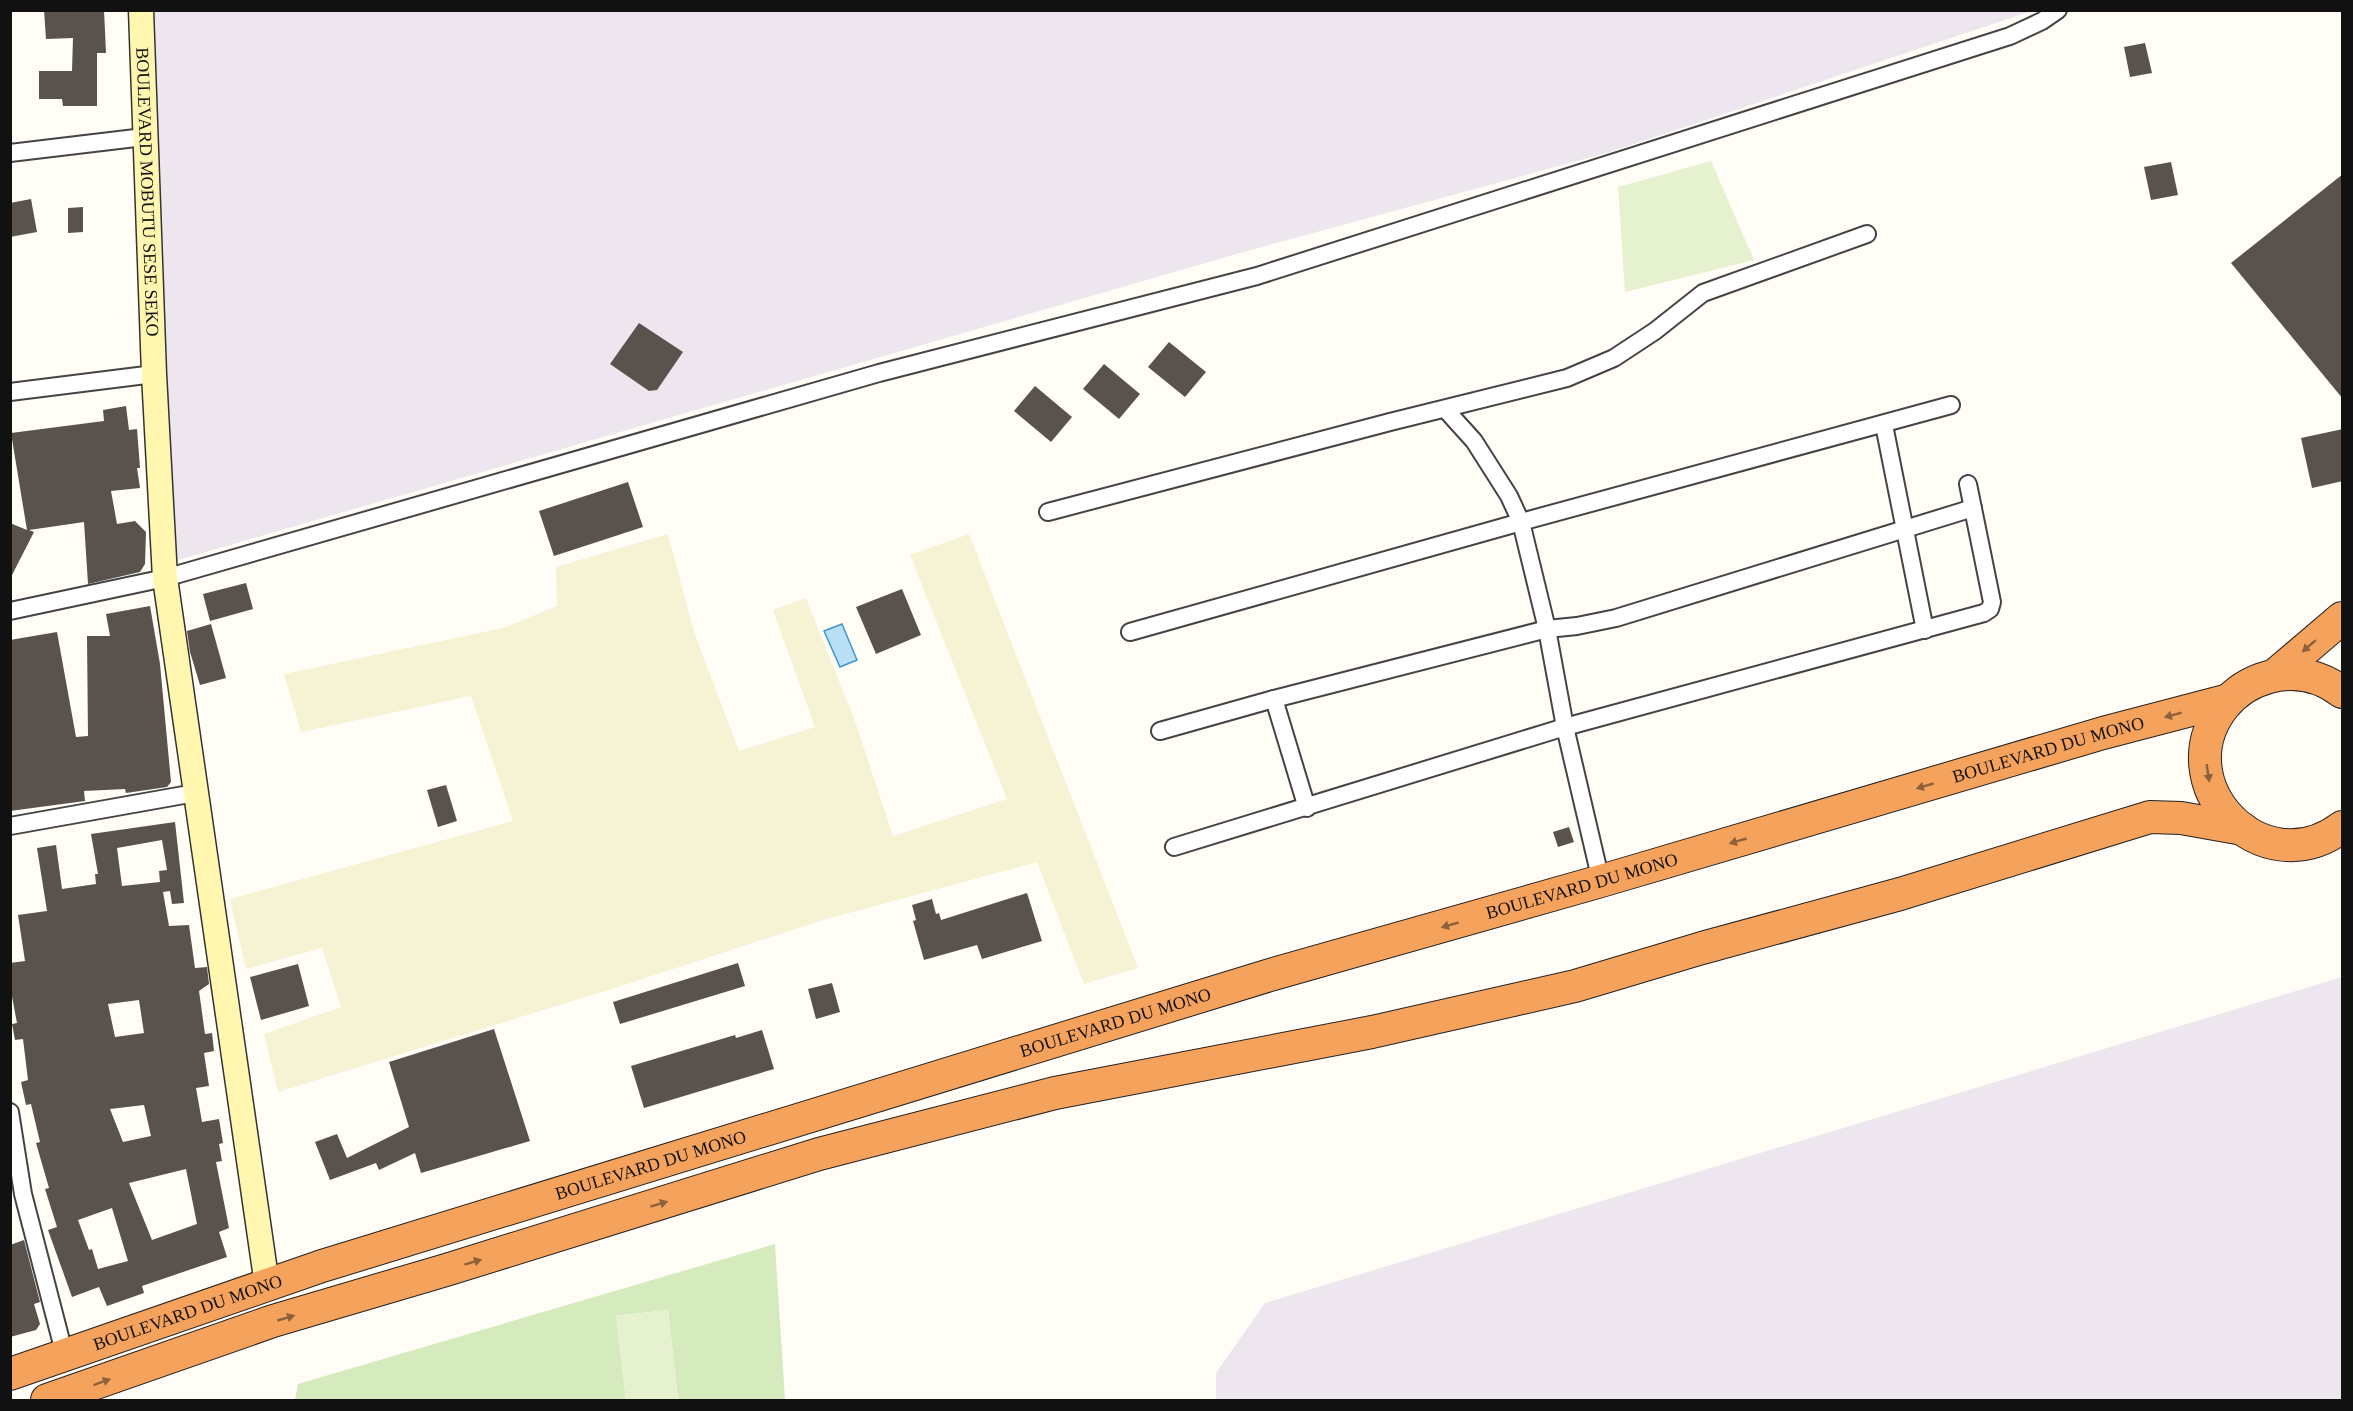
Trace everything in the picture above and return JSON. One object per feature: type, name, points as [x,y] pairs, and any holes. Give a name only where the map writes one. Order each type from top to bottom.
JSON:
[{"type":"highway","points":[[2275,675],[2343,618]]},
{"type":"highway","points":[[2343,692],[2316,678],[2296,674],[2275,675],[2249,684],[2229,700],[2213,725],[2206,753],[2206,768],[2214,796],[2231,820],[2260,840],[2292,845],[2323,838],[2343,827]]},
{"type":"highway","name":"BOULEVARD DU MONO","points":[[10,1374],[322,1266],[1270,975],[2103,733],[2229,700]]},
{"type":"highway","name":"BOULEVARD DU MONO","points":[[47,1401],[273,1322],[819,1154],[957,1118],[1055,1093],[1372,1032],[1575,986],[1702,948],[1900,894],[2150,817],[2191,819],[2243,830]]},
{"type":"street","name":"BOULEVARD MOBUTU SESE SEKO","points":[[141,10],[154,374],[165,578],[267,1285]]},
{"type":"street","points":[[10,611],[165,578],[879,373],[1257,276],[2010,36],[2042,21],[2058,10]]},
{"type":"street","points":[[10,153],[144,137]]},
{"type":"street","points":[[1048,512],[1567,378],[1614,358],[1655,331],[1702,292],[1867,234]]},
{"type":"street","points":[[10,392],[154,374]]},
{"type":"street","points":[[1130,632],[1521,522],[1952,405]]},
{"type":"street","points":[[1446,410],[1474,441],[1509,496],[1521,522],[1547,628],[1565,727],[1600,881]]},
{"type":"street","points":[[1884,425],[1925,630]]},
{"type":"street","points":[[1174,847],[1565,727],[1984,613],[1990,609],[1992,602],[1968,484]]},
{"type":"street","points":[[1160,731],[1547,628],[1577,626],[1616,618],[1973,508]]},
{"type":"street","points":[[1274,699],[1307,808]]},
{"type":"street","points":[[10,826],[195,792]]},
{"type":"street","points":[[10,1112],[23,1194],[65,1356]]},
{"type":"shaded area","points":[[152,11],[2032,11],[1610,152],[1240,253],[171,562]]},
{"type":"shaded area","points":[[668,534],[694,632],[739,751],[815,727],[773,610],[806,598],[856,724],[893,836],[1007,799],[910,555],[969,534],[1138,968],[1084,984],[1037,862],[823,920],[621,986],[278,1092],[264,1034],[341,1007],[322,948],[246,969],[230,899],[513,821],[471,696],[301,732],[284,674],[503,628],[557,606],[556,567]]},
{"type":"shaded area","points":[[2342,977],[2342,1400],[1216,1400],[1216,1373],[1265,1303]]},
{"type":"green space","points":[[1711,161],[1754,260],[1625,292],[1618,187]]},
{"type":"green space","points":[[775,1244],[785,1400],[678,1400],[668,1310],[616,1316],[626,1400],[295,1400],[298,1384]]},
{"type":"green space","points":[[668,1310],[678,1400],[626,1400],[616,1316]]},
{"type":"water","points":[[842,624],[857,660],[840,667],[824,631]]},
{"type":"building","points":[[44,10],[104,10],[106,53],[97,53],[97,106],[63,106],[62,99],[39,99],[39,71],[72,71],[73,38],[46,39]]},
{"type":"building","points":[[2145,43],[2152,73],[2130,77],[2124,47]]},
{"type":"building","points":[[2171,162],[2178,195],[2151,200],[2144,167]]},
{"type":"building","points":[[2343,174],[2343,399],[2231,263]]},
{"type":"building","points":[[31,199],[37,232],[10,237],[10,203]]},
{"type":"building","points":[[83,207],[83,232],[68,233],[68,208]]},
{"type":"building","points":[[639,323],[683,352],[657,390],[649,391],[610,364]]},
{"type":"building","points":[[1169,342],[1206,372],[1185,397],[1148,367]]},
{"type":"building","points":[[1104,364],[1140,394],[1119,419],[1083,389]]},
{"type":"building","points":[[1035,386],[1072,417],[1051,442],[1014,411]]},
{"type":"building","points":[[126,406],[129,430],[137,429],[140,468],[137,468],[140,488],[111,491],[117,524],[135,521],[146,532],[145,564],[140,572],[88,584],[84,522],[29,530],[34,532],[10,579],[10,523],[27,530],[11,433],[104,421],[103,410]]},
{"type":"building","points":[[2343,429],[2343,481],[2312,488],[2301,438]]},
{"type":"building","points":[[628,482],[643,527],[554,556],[539,511]]},
{"type":"building","points":[[246,583],[253,609],[210,621],[203,594]]},
{"type":"building","points":[[902,589],[921,635],[876,654],[856,607]]},
{"type":"building","points":[[150,606],[160,664],[171,782],[167,787],[126,793],[125,789],[84,791],[85,801],[10,811],[10,640],[57,632],[76,737],[88,736],[87,636],[110,636],[106,614]]},
{"type":"building","points":[[211,624],[226,678],[200,685],[190,652],[187,631]]},
{"type":"building","points":[[446,785],[457,821],[438,827],[427,790]]},
{"type":"building","points":[[175,822],[184,903],[172,904],[170,891],[163,892],[169,926],[189,925],[195,968],[207,967],[209,984],[199,991],[205,1034],[212,1033],[214,1051],[204,1053],[209,1086],[196,1088],[202,1122],[219,1119],[223,1143],[219,1144],[222,1161],[216,1162],[229,1228],[219,1232],[227,1257],[142,1286],[144,1293],[107,1306],[99,1287],[72,1297],[48,1230],[57,1227],[45,1189],[49,1188],[36,1143],[40,1142],[31,1104],[26,1105],[21,1082],[28,1080],[23,1039],[15,1040],[12,1024],[17,1023],[10,986],[10,963],[25,961],[18,915],[47,911],[37,848],[56,845],[62,889],[96,884],[95,874],[98,874],[91,834]],"holes":[[[162,840],[167,870],[159,871],[160,882],[122,886],[117,848]],[[139,1000],[144,1033],[115,1037],[108,1004]],[[144,1105],[151,1136],[123,1142],[110,1109]],[[186,1169],[197,1224],[152,1240],[129,1183]],[[112,1208],[128,1261],[98,1269],[92,1249],[89,1250],[78,1220]]]},
{"type":"building","points":[[1569,827],[1574,842],[1558,847],[1553,832]]},
{"type":"building","points":[[1027,893],[1042,941],[982,959],[977,945],[924,960],[913,921],[916,920],[912,905],[932,899],[936,914],[939,913],[941,920]]},
{"type":"building","points":[[738,963],[745,986],[620,1024],[613,1002]]},
{"type":"building","points":[[298,964],[309,1006],[261,1020],[250,977]]},
{"type":"building","points":[[832,983],[840,1012],[816,1019],[808,989]]},
{"type":"building","points":[[494,1029],[530,1141],[421,1173],[415,1153],[379,1170],[376,1163],[330,1180],[315,1142],[337,1134],[347,1158],[409,1127],[389,1062]]},
{"type":"building","points":[[762,1030],[774,1069],[644,1108],[631,1066],[735,1035],[736,1038]]},
{"type":"building","points":[[24,1240],[40,1302],[34,1304],[40,1324],[36,1330],[10,1337],[10,1245]]}]
